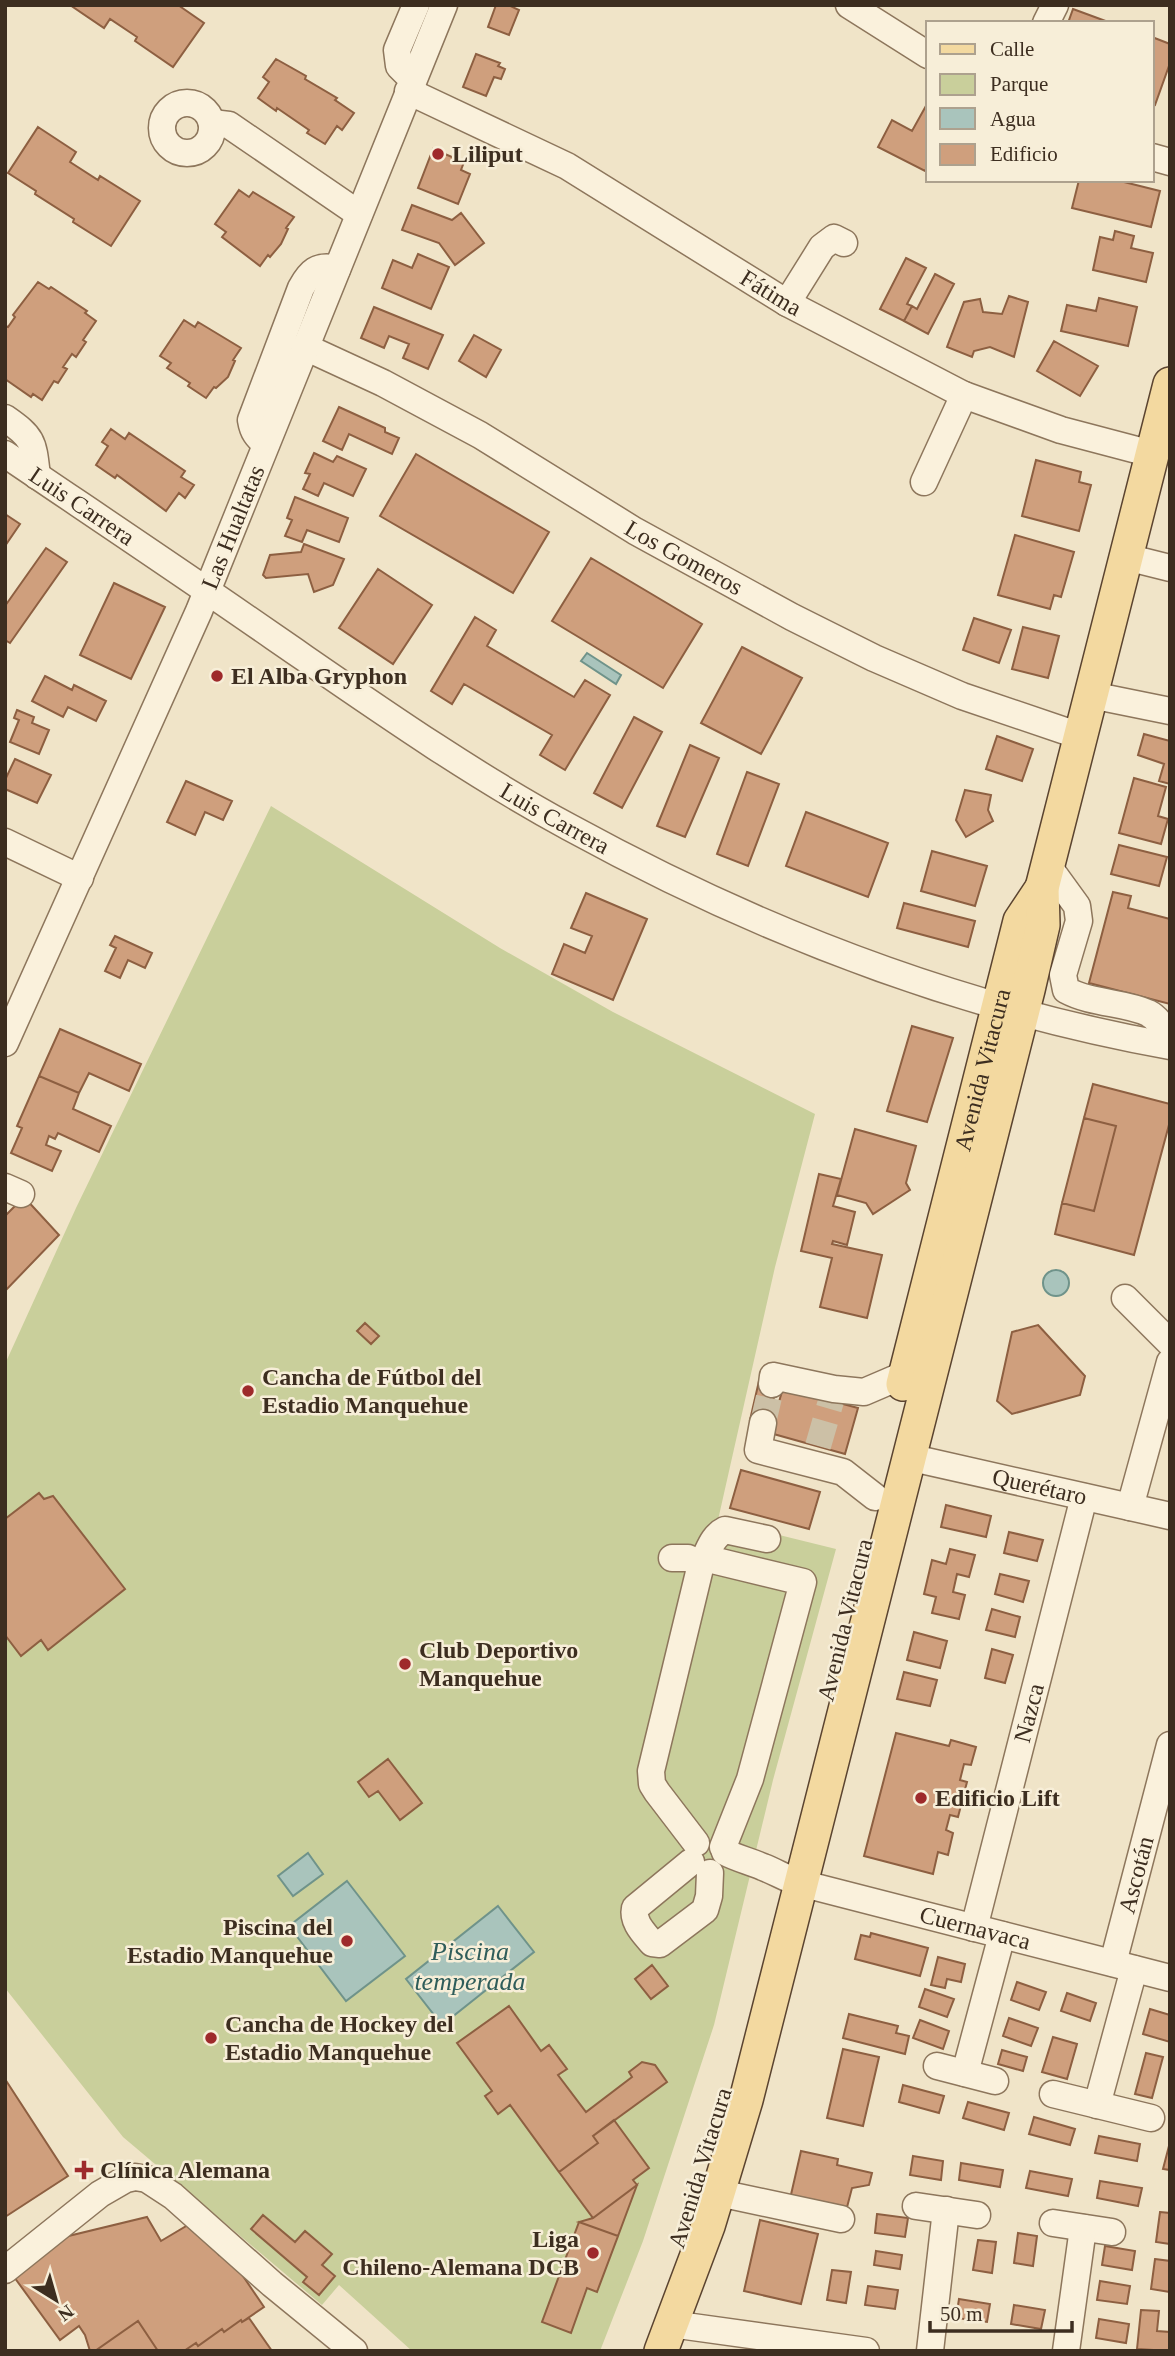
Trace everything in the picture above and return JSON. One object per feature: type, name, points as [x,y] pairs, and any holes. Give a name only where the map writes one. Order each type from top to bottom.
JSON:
[{"type":"main road","name":"Avenida Vitacura","points":[[666,2337],[719,2193],[746,2100],[790,1880],[875,1497],[906,1374],[1010,1010],[1043,925],[1045,877],[1169,392]]},
{"type":"main road","name":"Avenida Vitacura","points":[[637,2351],[698,2183],[790,1880],[908,1457],[1010,1010]]},
{"type":"street","points":[[411,85],[399,65],[397,50],[416,5]]},
{"type":"street","name":"Las Hualtatas","points":[[5,1043],[207,591],[443,5]]},
{"type":"street","points":[[849,5],[926,54]]},
{"type":"street","points":[[1047,21],[1055,5]]},
{"type":"street","name":"Fátima","points":[[411,85],[567,166],[788,303],[964,395],[1061,430],[1152,454]]},
{"type":"street","points":[[212,123],[229,125],[359,214]]},
{"type":"street","points":[[788,303],[822,247],[834,238],[844,243]]},
{"type":"street","points":[[267,443],[252,429],[251,420],[301,288],[307,276],[316,268],[337,269]]},
{"type":"street","name":"Los Gomeros","points":[[305,348],[383,383],[480,435],[635,531],[792,618],[874,658],[962,696],[1080,736]]},
{"type":"street","points":[[924,482],[964,395]]},
{"type":"street","points":[[5,418],[32,441],[37,476]]},
{"type":"street","name":"Luis Carrera","points":[[5,454],[435,746],[566,826],[634,862],[804,940],[906,977],[1010,1010],[1098,1032],[1170,1046]]},
{"type":"street","points":[[1126,557],[1170,568]]},
{"type":"street","points":[[1091,695],[1170,711]]},
{"type":"street","points":[[5,842],[80,878]]},
{"type":"street","points":[[1045,877],[1077,906],[1079,921],[1063,975],[1066,990],[1078,996],[1148,1013],[1159,1022],[1170,1038]]},
{"type":"street","points":[[1125,1298],[1170,1343]]},
{"type":"street","points":[[1130,1507],[1170,1363]]},
{"type":"street","points":[[772,1384],[773,1376],[833,1395],[864,1392],[906,1374]]},
{"type":"street","points":[[763,1423],[758,1450],[816,1455],[875,1497]]},
{"type":"street","name":"Querétaro","points":[[908,1457],[1170,1516]]},
{"type":"street","name":"Nazca","points":[[974,1928],[1084,1497]]},
{"type":"street","points":[[672,1558],[703,1561],[718,1560],[803,1581],[764,1733],[743,1799],[711,1857],[657,1792],[650,1776],[703,1561],[715,1538],[725,1530],[767,1539]]},
{"type":"street","points":[[743,1799],[744,1765],[754,1719]]},
{"type":"street","name":"Ascotán","points":[[1097,2105],[1170,1745]]},
{"type":"street","name":"Cuernavaca","points":[[711,1857],[762,1877],[790,1880],[1170,1978]]},
{"type":"street","points":[[965,2073],[1002,1935]]},
{"type":"street","points":[[937,2066],[995,2081]]},
{"type":"street","points":[[1053,2094],[1151,2118]]},
{"type":"street","points":[[5,2270],[100,2194],[125,2179],[148,2179],[173,2196],[272,2284],[354,2351]]},
{"type":"street","points":[[719,2193],[841,2219]]},
{"type":"street","points":[[916,2206],[977,2214]]},
{"type":"street","points":[[930,2351],[946,2210]]},
{"type":"street","points":[[1053,2223],[1112,2232]]},
{"type":"street","points":[[1066,2351],[1083,2228]]},
{"type":"street","points":[[666,2337],[862,2351]]},
{"type":"green space","name":"Club Deportivo Manquehue","points":[[271,806],[500,948],[613,1012],[815,1114],[775,1267],[718,1520],[836,1549],[773,1780],[714,2025],[643,2241],[600,2351],[412,2351],[339,2285],[322,2305],[123,2137],[5,1988],[5,1364],[76,1208]]},
{"type":"water","points":[[587,653],[621,675],[616,684],[581,661]]},
{"type":"water","points":[[1056,1270],[1065,1274],[1069,1283],[1065,1292],[1056,1296],[1047,1292],[1043,1283],[1047,1274]]},
{"type":"water","points":[[308,1853],[323,1874],[293,1896],[278,1876]]},
{"type":"water","name":"Piscina del Estadio Manquehue","points":[[347,1881],[405,1956],[346,2001],[289,1926]]},
{"type":"water","name":"Piscina temperada","points":[[498,1906],[534,1952],[442,2025],[406,1979]]},
{"type":"building","points":[[70,5],[178,5],[204,23],[173,67],[135,41],[137,37],[110,19],[104,28]]},
{"type":"building","points":[[496,5],[508,5],[519,10],[509,35],[488,27]]},
{"type":"building","points":[[1073,9],[1106,21],[1069,21]]},
{"type":"building","points":[[1154,38],[1170,44],[1170,63],[1155,105]]},
{"type":"building","points":[[476,54],[500,63],[498,66],[505,69],[501,79],[494,77],[486,96],[463,87]]},
{"type":"building","points":[[276,59],[306,76],[305,79],[337,98],[335,100],[354,113],[342,130],[337,126],[325,144],[277,108],[276,111],[258,98],[269,82],[263,77]]},
{"type":"building","points":[[926,106],[925,171],[878,147],[892,120],[912,131]]},
{"type":"building","points":[[38,127],[76,152],[70,162],[98,180],[100,176],[140,201],[111,246],[73,222],[74,219],[8,173]]},
{"type":"building","points":[[433,149],[464,162],[461,170],[470,174],[458,204],[418,188]]},
{"type":"building","points":[[1078,182],[1124,182],[1160,191],[1151,227],[1072,208]]},
{"type":"building","points":[[239,190],[249,197],[253,192],[294,217],[286,228],[288,229],[281,244],[260,266],[222,237],[226,232],[215,224]]},
{"type":"building","points":[[412,205],[452,220],[461,213],[484,243],[455,265],[439,243],[402,230]]},
{"type":"building","points":[[1115,231],[1134,236],[1131,248],[1153,253],[1146,282],[1093,270],[1100,237],[1113,240]]},
{"type":"building","points":[[418,254],[449,267],[431,309],[382,288],[393,260],[412,268]]},
{"type":"building","points":[[906,258],[926,268],[907,304],[912,306],[904,321],[880,309]]},
{"type":"building","points":[[935,274],[954,284],[928,334],[904,321],[912,306],[917,309]]},
{"type":"building","points":[[38,282],[49,289],[51,287],[87,311],[85,313],[96,321],[83,340],[86,342],[76,357],[72,354],[63,367],[67,369],[58,383],[54,381],[42,400],[33,394],[31,397],[5,379],[5,326],[8,327],[15,317],[13,315]]},
{"type":"building","points":[[1009,296],[1028,302],[1014,357],[990,347],[974,351],[972,357],[947,347],[964,302],[980,299],[983,312],[1002,314]]},
{"type":"building","points":[[1099,298],[1137,307],[1128,346],[1061,331],[1067,305],[1096,311]]},
{"type":"building","points":[[374,307],[443,335],[428,369],[403,358],[409,344],[389,336],[384,348],[361,338]]},
{"type":"building","points":[[184,320],[195,327],[198,322],[241,348],[233,360],[235,361],[228,377],[214,387],[206,398],[188,386],[190,383],[167,368],[171,363],[160,356]]},
{"type":"building","points":[[474,335],[501,350],[486,377],[459,361]]},
{"type":"building","points":[[1054,341],[1098,366],[1080,396],[1037,371]]},
{"type":"building","points":[[339,407],[385,428],[385,432],[399,438],[392,454],[349,434],[342,450],[323,441]]},
{"type":"building","points":[[111,429],[125,439],[129,433],[185,471],[181,477],[194,485],[185,498],[179,493],[166,511],[117,475],[115,478],[96,465],[108,446],[102,442]]},
{"type":"building","points":[[314,453],[333,462],[337,456],[366,469],[353,496],[324,483],[318,496],[303,489],[310,474],[305,473]]},
{"type":"building","points":[[416,454],[549,532],[513,593],[380,516]]},
{"type":"building","points":[[1036,460],[1081,472],[1079,482],[1091,485],[1079,531],[1022,516]]},
{"type":"building","points":[[295,497],[348,518],[339,542],[307,530],[302,542],[285,536],[292,520],[287,518]]},
{"type":"building","points":[[5,514],[20,524],[5,546]]},
{"type":"building","points":[[1015,535],[1074,552],[1061,597],[1054,595],[1050,609],[998,595]]},
{"type":"building","points":[[304,544],[344,559],[333,585],[314,592],[308,574],[266,578],[263,575],[270,555],[301,552]]},
{"type":"building","points":[[46,548],[67,562],[10,643],[5,640],[5,606]]},
{"type":"building","points":[[591,558],[702,624],[663,688],[552,621]]},
{"type":"building","points":[[378,569],[432,605],[393,664],[339,628]]},
{"type":"building","points":[[114,583],[165,607],[131,679],[80,655]]},
{"type":"building","points":[[475,617],[496,630],[487,646],[574,697],[585,680],[610,695],[565,770],[540,755],[552,735],[464,684],[452,704],[431,691]]},
{"type":"building","points":[[974,618],[1011,630],[999,663],[963,650]]},
{"type":"building","points":[[1023,627],[1059,636],[1048,678],[1012,669]]},
{"type":"building","points":[[742,647],[802,678],[761,754],[701,723]]},
{"type":"building","points":[[45,676],[72,690],[74,685],[106,701],[96,721],[68,707],[63,717],[32,701]]},
{"type":"building","points":[[17,710],[34,717],[32,723],[49,730],[39,754],[10,742],[19,720],[14,718]]},
{"type":"building","points":[[634,717],[662,732],[622,808],[594,793]]},
{"type":"building","points":[[1144,734],[1170,741],[1170,784],[1159,781],[1164,764],[1138,755]]},
{"type":"building","points":[[997,736],[1033,749],[1022,781],[986,769]]},
{"type":"building","points":[[690,745],[719,758],[685,837],[657,826]]},
{"type":"building","points":[[15,759],[51,775],[37,803],[5,789],[5,780]]},
{"type":"building","points":[[747,772],[779,784],[748,866],[717,854]]},
{"type":"building","points":[[1134,778],[1166,787],[1158,816],[1168,819],[1161,844],[1119,833]]},
{"type":"building","points":[[186,781],[232,801],[223,820],[205,812],[195,835],[167,822]]},
{"type":"building","points":[[965,790],[991,795],[988,810],[993,821],[966,837],[956,820]]},
{"type":"building","points":[[806,812],[888,843],[868,897],[786,866]]},
{"type":"building","points":[[1119,845],[1167,857],[1159,886],[1111,874]]},
{"type":"building","points":[[932,851],[987,866],[975,906],[921,891]]},
{"type":"building","points":[[1113,892],[1131,896],[1128,908],[1170,919],[1170,1004],[1089,983]]},
{"type":"building","points":[[586,893],[647,919],[613,1000],[552,974],[564,944],[585,953],[592,936],[571,928]]},
{"type":"building","points":[[904,903],[975,921],[968,947],[897,928]]},
{"type":"building","points":[[115,936],[152,953],[145,968],[128,960],[120,978],[105,971],[116,948],[110,945]]},
{"type":"building","points":[[912,1026],[953,1038],[927,1122],[887,1111]]},
{"type":"building","points":[[60,1029],[141,1064],[129,1091],[89,1073],[79,1093],[39,1076]]},
{"type":"building","points":[[39,1076],[79,1093],[73,1109],[111,1126],[99,1152],[58,1133],[55,1139],[49,1136],[46,1145],[61,1151],[52,1171],[11,1153],[22,1128],[17,1126]]},
{"type":"building","points":[[1093,1084],[1170,1104],[1170,1121],[1134,1255],[1055,1234],[1062,1203],[1094,1211],[1116,1126],[1084,1118]]},
{"type":"building","points":[[1084,1118],[1116,1126],[1094,1211],[1062,1203]]},
{"type":"building","points":[[855,1129],[916,1146],[906,1183],[910,1190],[873,1214],[866,1203],[837,1195]]},
{"type":"building","points":[[819,1174],[841,1179],[833,1206],[855,1212],[847,1245],[833,1241],[832,1244],[882,1255],[867,1318],[820,1307],[832,1258],[801,1251]]},
{"type":"building","points":[[24,1197],[59,1235],[5,1291],[5,1216]]},
{"type":"building","points":[[365,1323],[379,1336],[371,1344],[357,1331]]},
{"type":"building","points":[[1038,1325],[1085,1376],[1080,1395],[1012,1414],[997,1401],[1012,1332]]},
{"type":"building","points":[[759,1381],[777,1385],[767,1425],[750,1420]]},
{"type":"building","points":[[783,1388],[858,1408],[845,1454],[770,1433]]},
{"type":"building","points":[[741,1470],[820,1492],[809,1529],[730,1508]]},
{"type":"building","points":[[39,1493],[44,1499],[53,1496],[125,1589],[48,1650],[41,1640],[21,1656],[5,1635],[5,1519]]},
{"type":"building","points":[[946,1505],[991,1516],[986,1537],[941,1527]]},
{"type":"building","points":[[1009,1532],[1043,1540],[1037,1561],[1004,1553]]},
{"type":"building","points":[[950,1549],[975,1555],[969,1577],[957,1574],[953,1592],[965,1595],[959,1619],[932,1613],[936,1597],[924,1594],[932,1560],[946,1564]]},
{"type":"building","points":[[1000,1574],[1029,1581],[1023,1602],[995,1594]]},
{"type":"building","points":[[992,1609],[1020,1617],[1015,1637],[986,1630]]},
{"type":"building","points":[[914,1632],[947,1641],[940,1668],[907,1660]]},
{"type":"building","points":[[992,1649],[1013,1655],[1005,1683],[985,1678]]},
{"type":"building","points":[[904,1672],[937,1680],[930,1706],[897,1699]]},
{"type":"building","name":"Edificio Lift","points":[[896,1733],[949,1746],[951,1740],[976,1747],[971,1765],[964,1764],[960,1780],[967,1782],[958,1817],[950,1815],[946,1830],[953,1833],[948,1855],[938,1852],[933,1874],[864,1856]]},
{"type":"building","points":[[388,1759],[422,1803],[400,1820],[378,1791],[369,1797],[358,1782]]},
{"type":"building","points":[[871,1933],[928,1948],[920,1976],[855,1959],[861,1935],[870,1937]]},
{"type":"building","points":[[938,1957],[965,1964],[961,1982],[947,1979],[945,1988],[931,1985]]},
{"type":"building","points":[[652,1965],[668,1986],[651,1999],[635,1979]]},
{"type":"building","points":[[1017,1982],[1046,1992],[1039,2010],[1011,2000]]},
{"type":"building","points":[[925,1989],[954,1999],[947,2017],[919,2007]]},
{"type":"building","points":[[1067,1993],[1096,2003],[1090,2021],[1061,2011]]},
{"type":"building","points":[[509,2006],[541,2051],[549,2045],[567,2069],[558,2075],[586,2112],[632,2077],[629,2072],[642,2062],[655,2065],[667,2082],[593,2136],[598,2143],[559,2172],[510,2105],[498,2114],[485,2096],[492,2091],[457,2043]]},
{"type":"building","points":[[1150,2009],[1170,2015],[1170,2042],[1143,2034]]},
{"type":"building","points":[[849,2014],[898,2026],[896,2033],[909,2036],[905,2054],[843,2038]]},
{"type":"building","points":[[1009,2018],[1038,2028],[1031,2046],[1003,2036]]},
{"type":"building","points":[[920,2020],[949,2031],[943,2049],[913,2038]]},
{"type":"building","points":[[1053,2037],[1077,2044],[1067,2079],[1042,2072]]},
{"type":"building","points":[[843,2049],[879,2057],[863,2126],[827,2118]]},
{"type":"building","points":[[1002,2050],[1027,2057],[1023,2071],[998,2064]]},
{"type":"building","points":[[1146,2053],[1163,2057],[1152,2098],[1135,2094]]},
{"type":"building","points":[[5,2079],[68,2176],[5,2217]]},
{"type":"building","points":[[903,2085],[944,2096],[939,2113],[899,2102]]},
{"type":"building","points":[[968,2102],[1009,2113],[1004,2130],[963,2118]]},
{"type":"building","points":[[1034,2117],[1075,2129],[1070,2145],[1029,2134]]},
{"type":"building","points":[[614,2120],[649,2168],[633,2180],[637,2185],[593,2218],[559,2172],[598,2143],[593,2136]]},
{"type":"building","points":[[1099,2136],[1140,2144],[1137,2161],[1095,2153]]},
{"type":"building","points":[[1170,2142],[1170,2170],[1163,2169]]},
{"type":"building","points":[[801,2151],[838,2159],[837,2165],[872,2173],[869,2185],[852,2188],[846,2211],[790,2199]]},
{"type":"building","points":[[913,2156],[943,2161],[941,2180],[910,2175]]},
{"type":"building","points":[[961,2163],[1003,2170],[1000,2187],[959,2180]]},
{"type":"building","points":[[1030,2171],[1072,2179],[1068,2196],[1026,2188]]},
{"type":"building","points":[[1100,2181],[1142,2188],[1138,2206],[1097,2198]]},
{"type":"building","points":[[637,2185],[618,2236],[579,2222],[593,2218]]},
{"type":"building","points":[[1160,2212],[1170,2213],[1170,2244],[1156,2242]]},
{"type":"building","points":[[877,2214],[908,2218],[905,2237],[875,2233]]},
{"type":"building","points":[[263,2215],[295,2242],[305,2231],[332,2254],[322,2265],[335,2276],[319,2295],[303,2282],[307,2277],[251,2229]]},
{"type":"building","points":[[147,2217],[161,2241],[188,2225],[198,2225],[219,2255],[226,2251],[264,2307],[224,2332],[222,2329],[198,2346],[196,2343],[184,2351],[158,2351],[138,2321],[95,2351],[90,2351],[79,2326],[60,2340],[9,2270],[52,2240]]},
{"type":"building","points":[[760,2220],[818,2234],[801,2304],[744,2291]]},
{"type":"building","points":[[579,2222],[618,2236],[597,2292],[587,2288],[571,2333],[542,2322]]},
{"type":"building","points":[[1018,2233],[1037,2236],[1033,2266],[1014,2263]]},
{"type":"building","points":[[978,2240],[996,2242],[992,2273],[973,2270]]},
{"type":"building","points":[[1105,2246],[1135,2251],[1132,2270],[1102,2265]]},
{"type":"building","points":[[876,2251],[902,2255],[900,2269],[874,2265]]},
{"type":"building","points":[[1155,2259],[1170,2261],[1170,2292],[1151,2289]]},
{"type":"building","points":[[832,2270],[851,2272],[846,2303],[827,2300]]},
{"type":"building","points":[[1100,2281],[1130,2286],[1127,2304],[1097,2300]]},
{"type":"building","points":[[868,2286],[898,2290],[895,2309],[865,2305]]},
{"type":"building","points":[[959,2299],[990,2304],[987,2322],[956,2318]]},
{"type":"building","points":[[1014,2305],[1045,2310],[1041,2329],[1011,2324]]},
{"type":"building","points":[[1141,2310],[1159,2311],[1157,2331],[1170,2332],[1170,2351],[1137,2349]]},
{"type":"building","points":[[249,2318],[272,2351],[184,2351],[196,2343],[198,2346],[222,2329],[224,2332],[241,2320],[242,2322]]},
{"type":"building","points":[[1099,2319],[1129,2324],[1126,2343],[1096,2338]]},
{"type":"building","points":[[138,2321],[158,2351],[95,2351]]},
{"type":"tunnel","points":[[763,1423],[772,1384]]},
{"type":"tunnel","points":[[818,1446],[831,1401]]},
{"type":"place","name":"Liliput","points":[[438,154]]},
{"type":"place","name":"El Alba Gryphon","points":[[217,676]]},
{"type":"place","name":"Cancha de Fútbol del Estadio Manquehue","points":[[248,1391]]},
{"type":"place","name":"Club Deportivo Manquehue","points":[[405,1664]]},
{"type":"place","name":"Edificio Lift","points":[[921,1798]]},
{"type":"place","name":"Piscina del Estadio Manquehue","points":[[347,1941]]},
{"type":"place","name":"Cancha de Hockey del Estadio Manquehue","points":[[211,2038]]},
{"type":"place","name":"Clínica Alemana","points":[[84,2170]]},
{"type":"place","name":"Liga Chileno-Alemana DCB","points":[[593,2253]]}]
